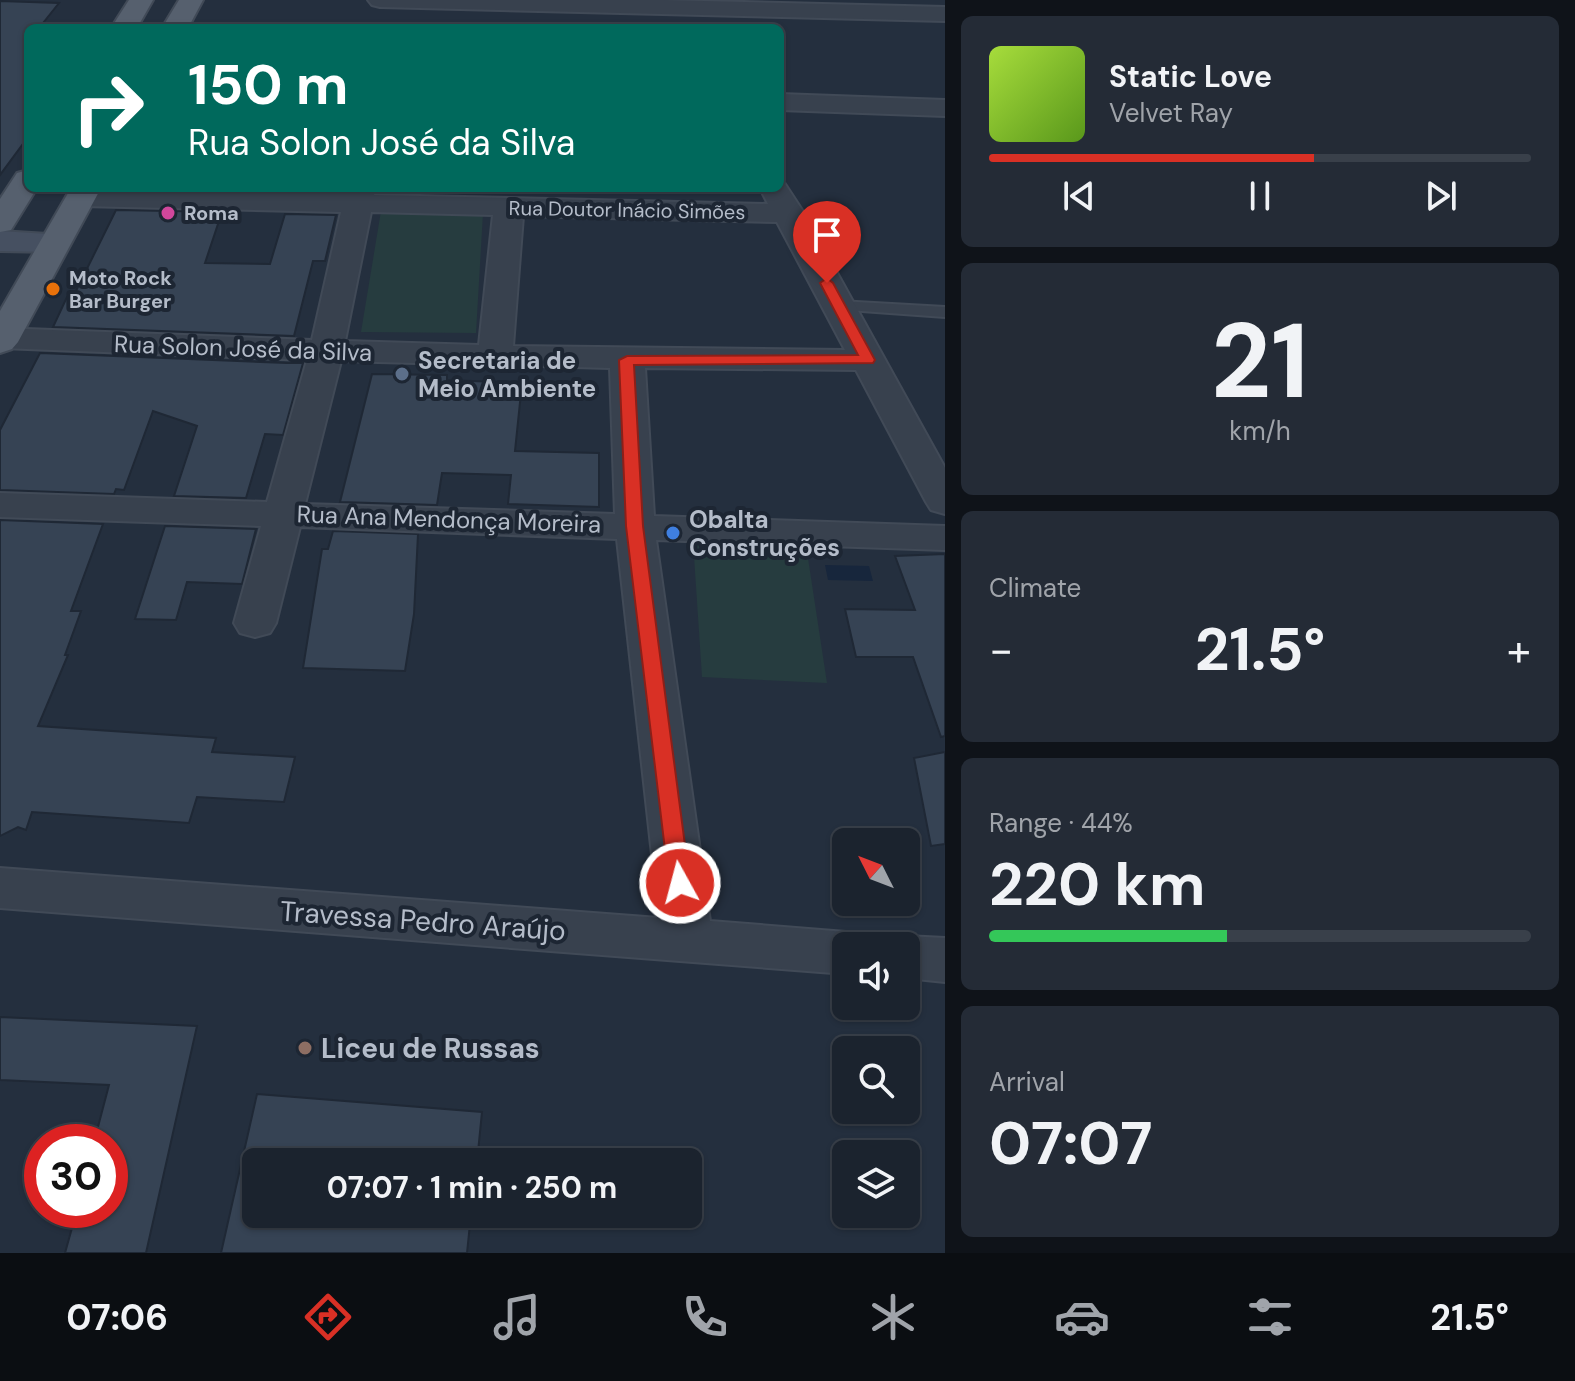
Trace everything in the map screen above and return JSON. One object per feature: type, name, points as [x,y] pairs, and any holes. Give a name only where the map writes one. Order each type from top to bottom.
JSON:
[{"type":"main road","points":[[126,24],[141,0]]},
{"type":"main road","points":[[177,24],[191,0]]},
{"type":"main road","points":[[0,223],[24,185]]},
{"type":"main road","points":[[1,340],[83,192]]},
{"type":"street","points":[[380,0],[669,12],[945,14]]},
{"type":"street","points":[[403,24],[409,1]]},
{"type":"street","points":[[784,102],[945,108]]},
{"type":"street","name":"Rua Doutor Inácio Simões","points":[[83,192],[360,195],[509,207],[782,201]]},
{"type":"street","points":[[255,623],[326,352],[360,195]]},
{"type":"street","points":[[782,201],[945,502]]},
{"type":"street","points":[[495,355],[509,207]]},
{"type":"street","points":[[0,241],[53,242]]},
{"type":"street","name":"Rua Solon José da Silva","points":[[1,340],[627,360],[868,360]]},
{"type":"street","points":[[627,360],[635,526],[687,942]]},
{"type":"street","name":"Rua Ana Mendonça Moreira","points":[[0,505],[945,538]]},
{"type":"street","name":"Travessa Pedro Araújo","points":[[0,888],[832,952]]},
{"type":"street","points":[[920,958],[945,960]]},
{"type":"lane","points":[[839,306],[945,312]]},
{"type":"green space","points":[[381,211],[483,213],[476,333],[361,332]]},
{"type":"green space","points":[[693,541],[806,545],[827,683],[702,677]]},
{"type":"water","points":[[825,565],[869,566],[873,581],[828,580]]},
{"type":"building","points":[[0,1],[59,3],[42,24],[24,24],[24,142],[0,175]]},
{"type":"building","points":[[116,210],[222,212],[205,263],[270,264],[285,214],[336,215],[325,261],[313,261],[294,336],[53,327],[67,297],[73,297]]},
{"type":"building","points":[[40,353],[303,363],[283,435],[265,434],[246,498],[174,496],[197,426],[153,411],[124,490],[116,489],[114,494],[0,490],[0,430]]},
{"type":"building","points":[[372,374],[447,375],[447,380],[522,383],[515,451],[599,453],[599,507],[508,504],[511,475],[442,473],[437,505],[340,502]]},
{"type":"building","points":[[0,520],[103,524],[71,611],[81,611],[65,655],[68,655],[38,726],[216,738],[212,752],[295,757],[284,802],[197,797],[189,823],[32,812],[26,830],[18,827],[0,836]]},
{"type":"building","points":[[165,526],[256,529],[242,584],[187,582],[176,620],[135,619]]},
{"type":"building","points":[[333,531],[418,534],[414,614],[405,671],[303,668],[322,549],[328,549]]},
{"type":"building","points":[[945,554],[945,736],[941,737],[913,657],[856,657],[845,609],[915,610],[895,556]]},
{"type":"building","points":[[945,752],[945,844],[931,846],[914,758]]},
{"type":"building","points":[[0,1017],[197,1026],[146,1253],[65,1253],[72,1228],[128,1228],[128,1124],[99,1124],[109,1085],[0,1080]]},
{"type":"building","points":[[257,1094],[482,1112],[478,1148],[245,1148]]},
{"type":"building","points":[[242,1160],[242,1228],[470,1228],[467,1253],[221,1253]]},
{"type":"place","name":"Roma","points":[[168,213]]},
{"type":"place","name":"Moto Rock Bar Burger","points":[[53,289]]},
{"type":"place","name":"Secretaria de Meio Ambiente","points":[[402,374]]},
{"type":"place","name":"Obalta Construções","points":[[673,533]]},
{"type":"place","name":"Liceu de Russas","points":[[305,1048]]},
{"type":"route","points":[[680,883],[635,526],[627,360],[868,360],[827,283]]}]
